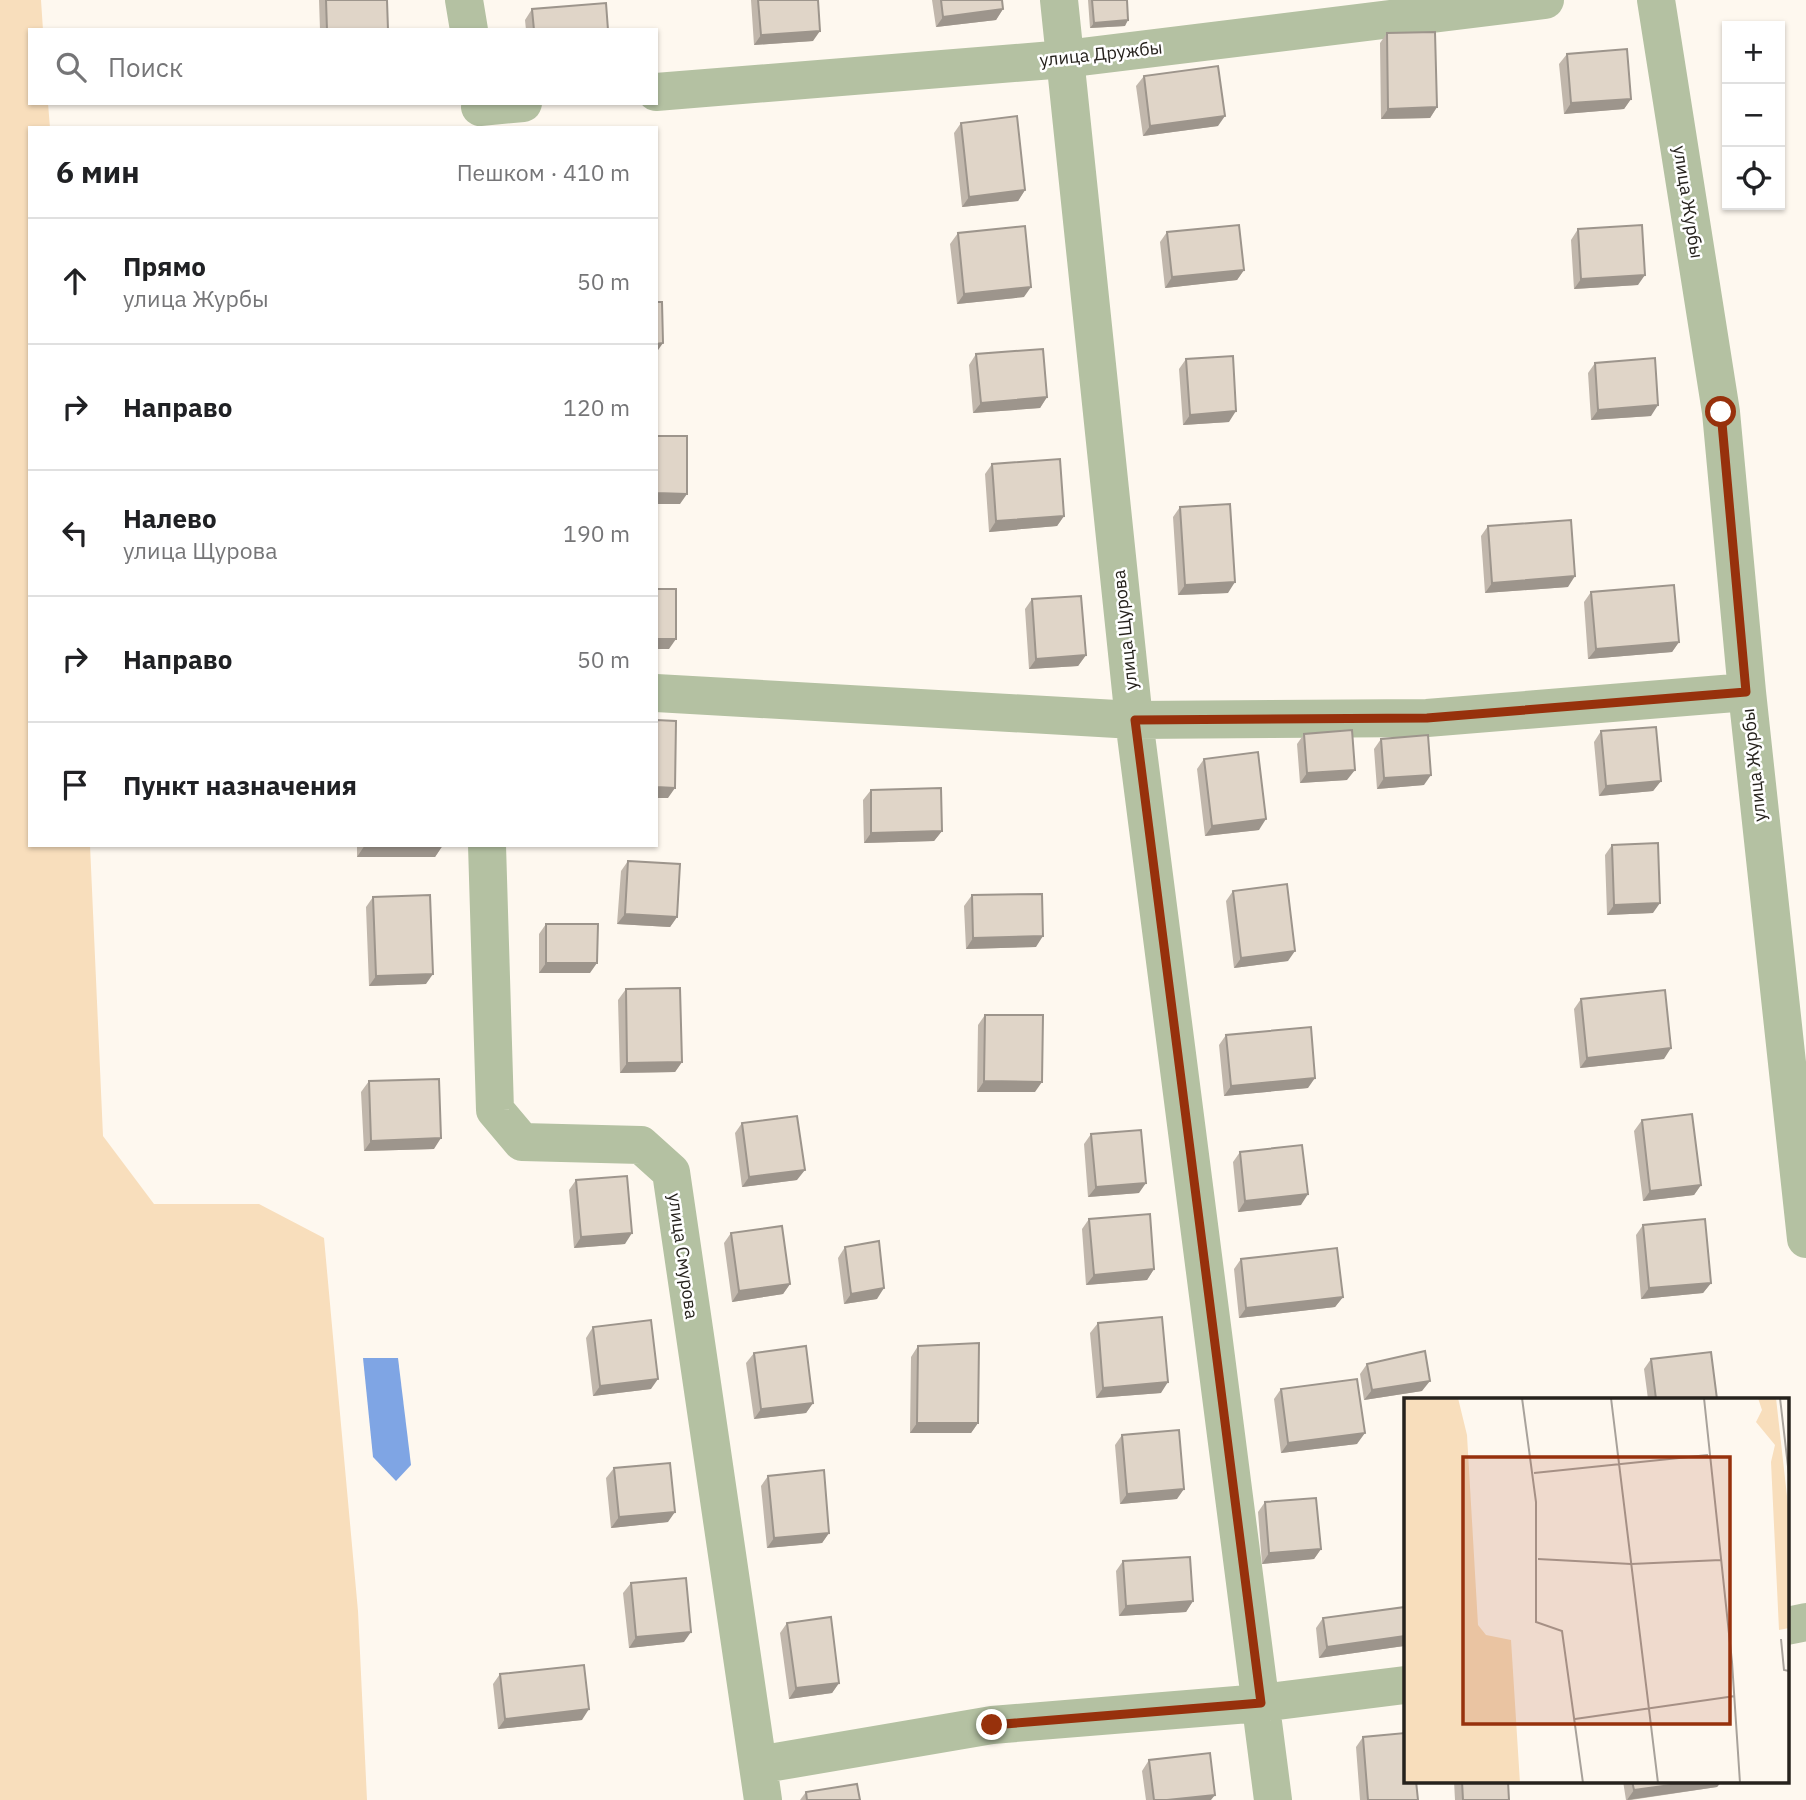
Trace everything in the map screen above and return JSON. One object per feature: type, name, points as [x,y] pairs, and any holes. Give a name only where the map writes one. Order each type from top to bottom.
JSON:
[{"type":"street","points":[[464,0],[469,28]]},
{"type":"street","name":"улица Щурова","points":[[1059,0],[1135,720],[1272,1800]]},
{"type":"street","name":"улица Дружбы","points":[[658,92],[1065,59],[1545,0]]},
{"type":"street","name":"улица Журбы","points":[[1656,0],[1721,412],[1746,692],[1806,1239]]},
{"type":"street","points":[[481,113],[515,105]]},
{"type":"street","points":[[658,693],[1135,720],[1427,718],[1746,692]]},
{"type":"street","name":"улица Смурова","points":[[487,847],[495,1110],[522,1142],[641,1145],[671,1172],[761,1783]]},
{"type":"street","points":[[1788,1626],[1806,1622]]},
{"type":"street","points":[[761,1783],[992,1725],[1261,1703],[1404,1685]]},
{"type":"shaded area","points":[[0,0],[41,0],[43,28],[28,28],[28,105],[48,105],[50,126],[28,126],[28,847],[90,847],[103,1136],[154,1204],[259,1204],[324,1238],[358,1611],[367,1800],[0,1800]]},
{"type":"water","points":[[363,1358],[398,1358],[411,1465],[396,1481],[373,1457]]},
{"type":"building","points":[[326,0],[387,0],[388,28],[327,28]]},
{"type":"building","points":[[758,0],[818,0],[820,31],[761,35]]},
{"type":"building","points":[[941,0],[1002,0],[1003,9],[943,17]]},
{"type":"building","points":[[1092,0],[1127,0],[1128,20],[1094,23]]},
{"type":"building","points":[[606,3],[608,28],[534,28],[532,9]]},
{"type":"building","points":[[1435,32],[1437,107],[1388,109],[1387,33]]},
{"type":"building","points":[[1627,49],[1631,99],[1571,103],[1567,54]]},
{"type":"building","points":[[1218,66],[1225,116],[1150,126],[1144,76]]},
{"type":"building","points":[[1017,116],[1025,190],[969,197],[961,123]]},
{"type":"building","points":[[1239,225],[1244,270],[1172,277],[1167,232]]},
{"type":"building","points":[[1642,225],[1645,275],[1581,279],[1578,229]]},
{"type":"building","points":[[1025,226],[1031,287],[964,294],[958,233]]},
{"type":"building","points":[[658,302],[662,302],[663,343],[658,344]]},
{"type":"building","points":[[1043,349],[1047,397],[981,403],[976,354]]},
{"type":"building","points":[[1233,356],[1236,411],[1190,415],[1186,359]]},
{"type":"building","points":[[1655,358],[1658,405],[1598,410],[1595,363]]},
{"type":"building","points":[[658,436],[687,436],[687,494],[658,493]]},
{"type":"building","points":[[1060,459],[1064,516],[996,521],[992,464]]},
{"type":"building","points":[[1230,504],[1235,582],[1185,585],[1180,507]]},
{"type":"building","points":[[1571,520],[1575,576],[1492,583],[1488,526]]},
{"type":"building","points":[[1674,585],[1679,642],[1596,649],[1591,592]]},
{"type":"building","points":[[658,589],[676,589],[676,639],[658,639]]},
{"type":"building","points":[[1081,596],[1086,655],[1036,659],[1032,599]]},
{"type":"building","points":[[658,720],[676,721],[675,788],[658,787]]},
{"type":"building","points":[[1656,727],[1661,781],[1606,786],[1601,731]]},
{"type":"building","points":[[1352,730],[1355,770],[1307,773],[1304,734]]},
{"type":"building","points":[[1428,735],[1431,775],[1384,778],[1381,739]]},
{"type":"building","points":[[1258,752],[1266,819],[1212,826],[1204,759]]},
{"type":"building","points":[[941,788],[942,831],[871,833],[871,790]]},
{"type":"building","points":[[1658,843],[1660,903],[1614,905],[1612,845]]},
{"type":"building","points":[[628,861],[680,864],[677,917],[625,914]]},
{"type":"building","points":[[1287,884],[1295,951],[1241,958],[1233,891]]},
{"type":"building","points":[[1042,894],[1043,936],[973,938],[972,895]]},
{"type":"building","points":[[430,895],[433,974],[376,976],[373,897]]},
{"type":"building","points":[[546,924],[598,924],[597,963],[546,963]]},
{"type":"building","points":[[680,988],[682,1062],[627,1063],[626,989]]},
{"type":"building","points":[[1665,990],[1671,1048],[1587,1058],[1581,999]]},
{"type":"building","points":[[985,1015],[1043,1015],[1042,1082],[984,1081]]},
{"type":"building","points":[[1311,1027],[1315,1078],[1231,1086],[1226,1035]]},
{"type":"building","points":[[439,1079],[441,1138],[371,1141],[369,1081]]},
{"type":"building","points":[[1692,1114],[1701,1185],[1650,1191],[1642,1120]]},
{"type":"building","points":[[797,1116],[805,1170],[749,1177],[742,1123]]},
{"type":"building","points":[[1141,1130],[1146,1183],[1096,1187],[1091,1134]]},
{"type":"building","points":[[1302,1145],[1308,1194],[1245,1201],[1240,1152]]},
{"type":"building","points":[[627,1176],[632,1233],[581,1237],[576,1180]]},
{"type":"building","points":[[1150,1214],[1154,1269],[1094,1275],[1089,1219]]},
{"type":"building","points":[[1705,1219],[1711,1283],[1649,1288],[1643,1225]]},
{"type":"building","points":[[782,1226],[790,1284],[739,1291],[731,1233]]},
{"type":"building","points":[[879,1241],[884,1288],[851,1294],[845,1247]]},
{"type":"building","points":[[1337,1248],[1343,1297],[1246,1308],[1241,1259]]},
{"type":"building","points":[[1162,1317],[1168,1382],[1103,1388],[1098,1323]]},
{"type":"building","points":[[651,1320],[658,1379],[600,1386],[593,1327]]},
{"type":"building","points":[[979,1343],[978,1423],[917,1423],[918,1346]]},
{"type":"building","points":[[806,1346],[813,1403],[761,1409],[754,1353]]},
{"type":"building","points":[[1425,1351],[1430,1381],[1372,1390],[1367,1364]]},
{"type":"building","points":[[1711,1352],[1717,1398],[1656,1398],[1651,1359]]},
{"type":"building","points":[[1357,1379],[1365,1433],[1288,1443],[1281,1389]]},
{"type":"building","points":[[1179,1430],[1184,1489],[1127,1494],[1122,1435]]},
{"type":"building","points":[[670,1463],[675,1512],[619,1517],[614,1468]]},
{"type":"building","points":[[824,1470],[829,1533],[774,1538],[768,1476]]},
{"type":"building","points":[[1316,1498],[1321,1549],[1269,1553],[1265,1502]]},
{"type":"building","points":[[1190,1557],[1193,1601],[1126,1606],[1123,1561]]},
{"type":"building","points":[[686,1578],[691,1632],[636,1637],[631,1583]]},
{"type":"building","points":[[1404,1607],[1404,1636],[1327,1647],[1323,1618]]},
{"type":"building","points":[[831,1617],[839,1683],[796,1688],[787,1623]]},
{"type":"building","points":[[584,1665],[589,1709],[505,1719],[500,1674]]},
{"type":"building","points":[[1404,1733],[1404,1783],[1416,1783],[1418,1800],[1368,1800],[1363,1737]]},
{"type":"building","points":[[1210,1753],[1215,1795],[1154,1800],[1149,1760]]},
{"type":"building","points":[[1462,1783],[1508,1783],[1509,1800],[1463,1800]]},
{"type":"building","points":[[1632,1783],[1685,1783],[1634,1790]]},
{"type":"building","points":[[857,1784],[860,1800],[807,1800],[806,1792]]},
{"type":"route","points":[[992,1725],[1261,1703],[1135,720],[1427,718],[1746,692],[1721,412]]}]
